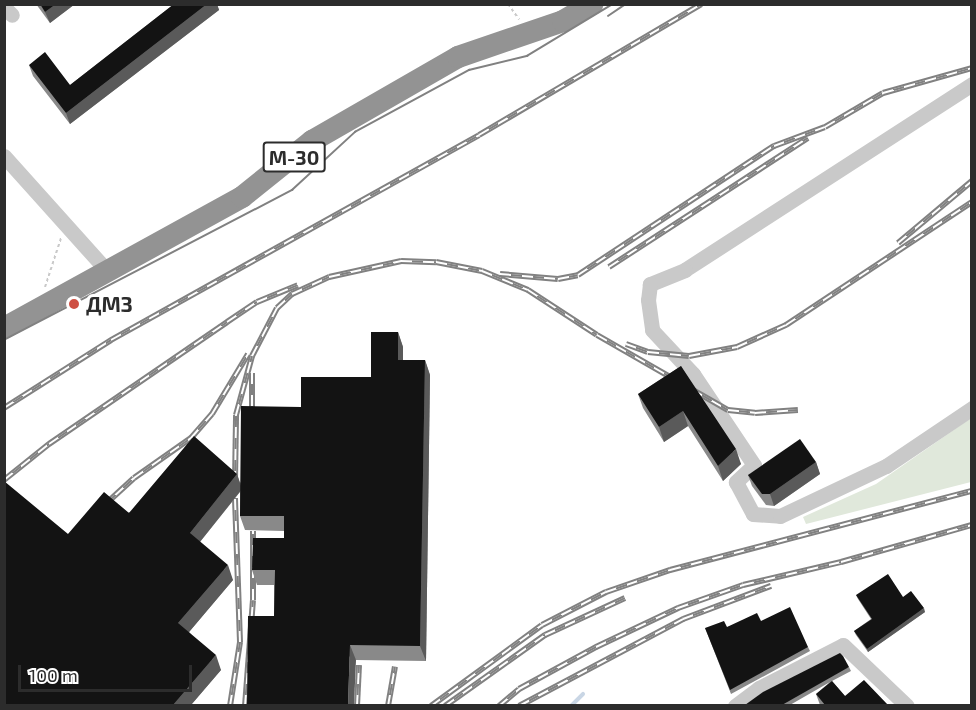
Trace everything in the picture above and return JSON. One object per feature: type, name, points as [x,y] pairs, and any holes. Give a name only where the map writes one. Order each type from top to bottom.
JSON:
[{"type":"highway","name":"М-30","points":[[4,328],[242,197],[312,141],[449,63],[563,21],[592,4]]},
{"type":"street","points":[[972,84],[685,270],[650,284],[648,300],[652,330],[693,374],[754,465],[736,482],[753,514],[780,516],[886,466],[972,408]]},
{"type":"street","points":[[4,156],[64,227],[108,272]]},
{"type":"street","points":[[735,705],[759,688],[843,645],[907,705]]},
{"type":"path","points":[[37,310],[64,227]]},
{"type":"shaded area","points":[[971,418],[971,482],[806,524],[803,517],[876,484]]},
{"type":"building","points":[[40,4],[56,4],[45,12]]},
{"type":"building","points":[[174,4],[207,4],[66,113],[29,65],[45,52],[70,85]]},
{"type":"building","points":[[371,332],[398,332],[398,360],[425,360],[420,646],[350,645],[348,705],[247,705],[248,616],[274,616],[275,570],[252,570],[253,538],[284,538],[284,516],[240,516],[241,406],[301,407],[301,377],[371,377]]},
{"type":"building","points":[[681,366],[736,449],[718,466],[683,411],[659,427],[638,394]]},
{"type":"building","points":[[194,436],[237,474],[190,533],[228,565],[178,623],[216,655],[173,705],[4,705],[4,481],[68,534],[104,492],[129,513]]},
{"type":"building","points":[[800,439],[816,462],[770,494],[762,494],[748,475]]},
{"type":"building","points":[[888,574],[903,597],[911,591],[924,608],[867,649],[854,631],[872,619],[856,595]]},
{"type":"building","points":[[790,607],[808,647],[730,690],[705,628],[724,621],[727,627],[757,613],[761,621]]},
{"type":"building","points":[[840,653],[849,667],[782,705],[745,705],[763,692]]},
{"type":"building","points":[[864,680],[888,705],[825,705],[816,694],[832,681],[845,696]]},
{"type":"waterway","points":[[571,706],[583,694]]},
{"type":"tram line","points":[[4,340],[292,190],[355,132],[469,70],[527,56],[613,4]]},
{"type":"tram line","points":[[608,16],[626,4]]},
{"type":"railway","points":[[4,408],[111,340],[479,135],[701,4]]},
{"type":"railway","points":[[500,274],[558,279],[578,275],[774,146],[825,127],[883,93],[972,68]]},
{"type":"railway","points":[[609,267],[808,138]]},
{"type":"railway","points":[[898,243],[972,181]]},
{"type":"railway","points":[[626,344],[648,352],[689,356],[737,347],[786,325],[972,202]]},
{"type":"railway","points":[[235,482],[236,415],[252,356],[277,308],[292,294],[329,277],[401,261],[436,262],[482,271],[528,290],[597,335],[728,410],[755,413],[798,410]]},
{"type":"railway","points":[[4,480],[49,444],[257,302],[298,285]]},
{"type":"railway","points":[[99,510],[134,478],[191,438],[212,414],[248,354]]},
{"type":"railway","points":[[252,373],[252,421]]},
{"type":"railway","points":[[431,706],[542,625],[606,592],[670,570],[972,491]]},
{"type":"railway","points":[[230,706],[240,642],[235,498]]},
{"type":"railway","points":[[499,706],[519,689],[596,647],[678,608],[743,585],[841,562],[972,525]]},
{"type":"railway","points":[[245,706],[253,600],[253,531]]},
{"type":"railway","points":[[519,706],[683,619],[771,586]]},
{"type":"railway","points":[[445,706],[545,635],[625,598]]},
{"type":"railway","points":[[357,706],[359,665]]},
{"type":"railway","points":[[388,706],[395,667]]},
{"type":"place","name":"ДМЗ","points":[[74,304]]}]
